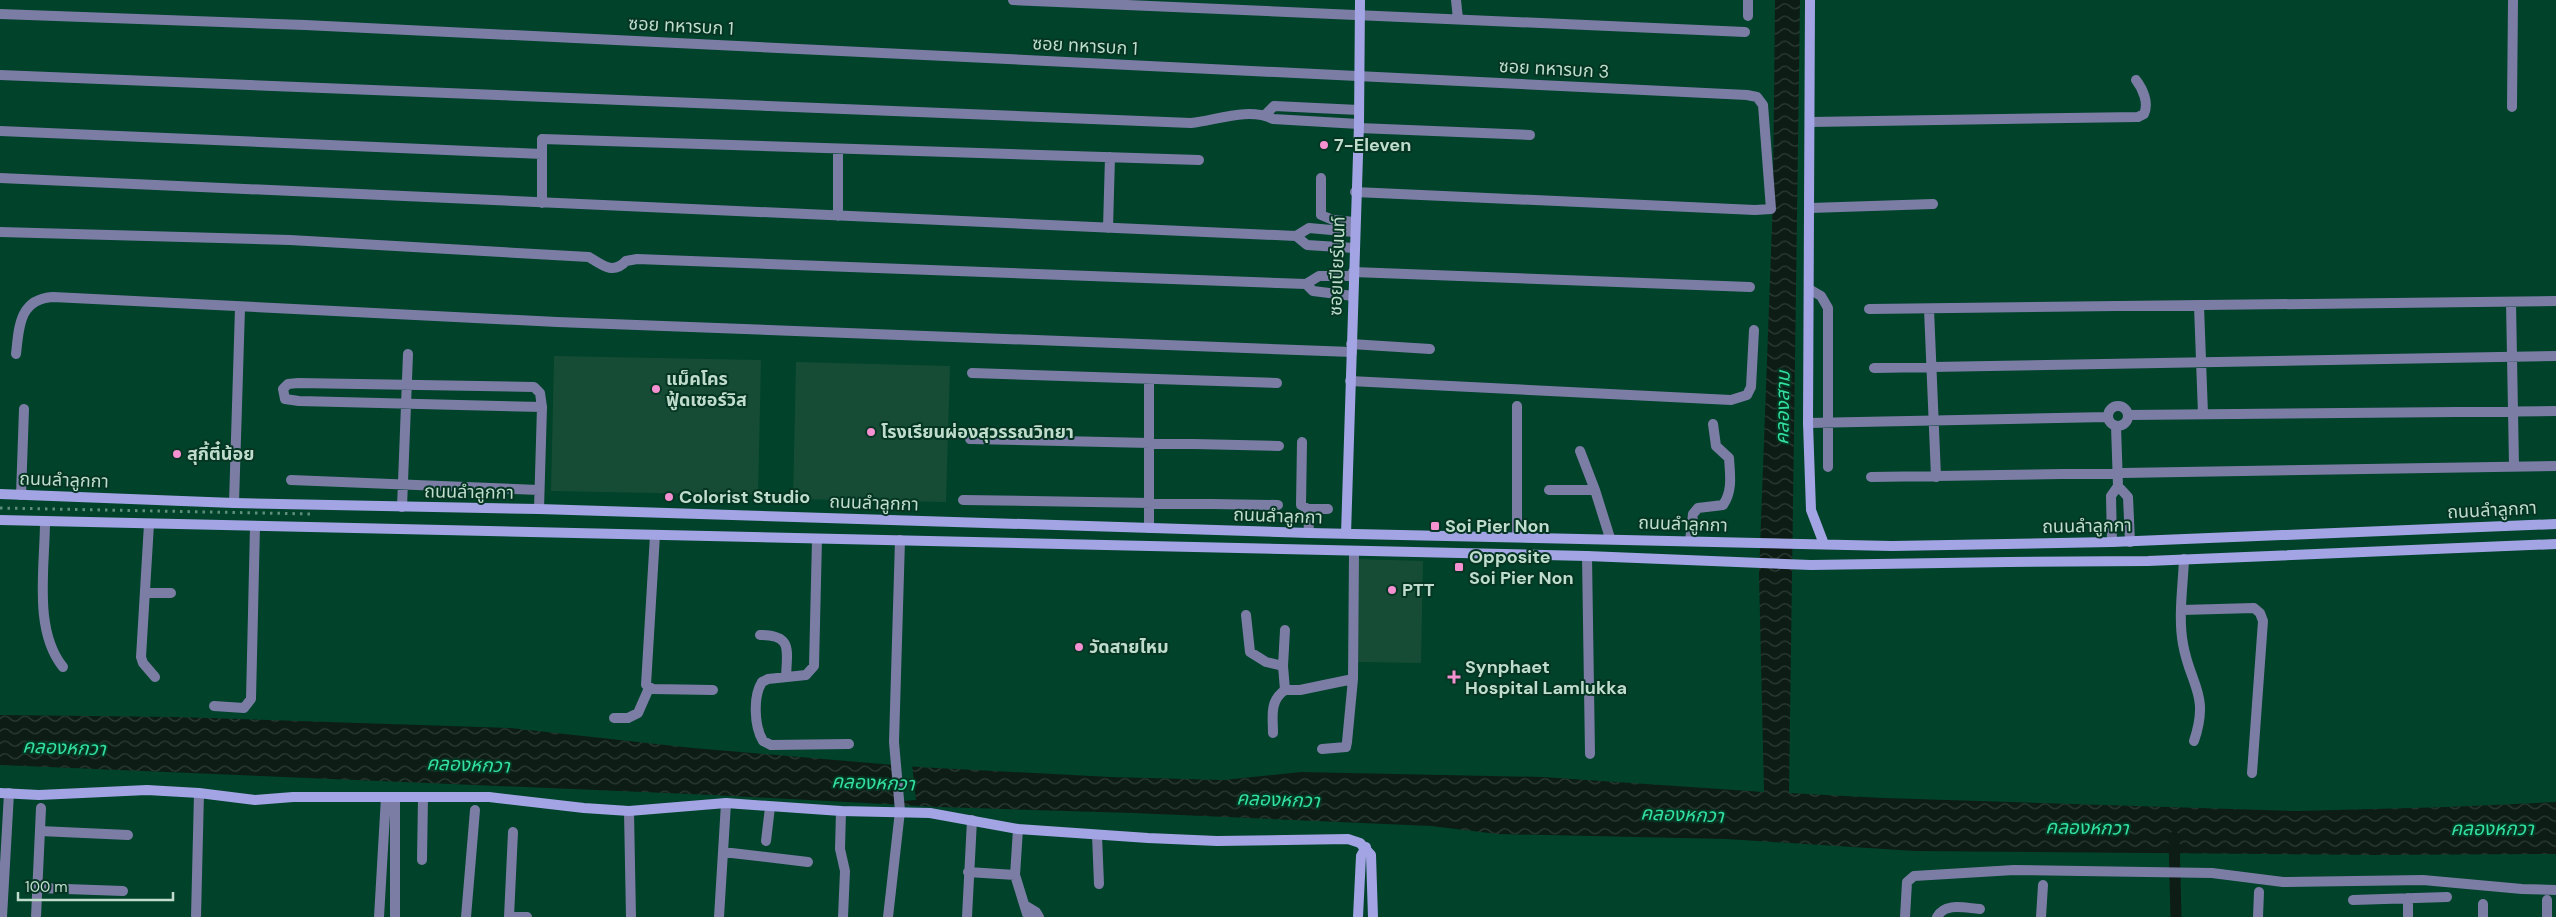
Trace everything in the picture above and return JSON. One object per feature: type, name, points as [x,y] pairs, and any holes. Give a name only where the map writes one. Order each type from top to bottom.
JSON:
[{"type":"main road","name":"ซอยเปียร์นนท์","points":[[1346,534],[1355,192],[1359,126],[1360,0]]},
{"type":"main road","points":[[1810,0],[1808,423],[1811,510],[1824,544]]},
{"type":"main road","name":"ถนนลำลูกกา","points":[[0,494],[234,503],[539,509],[1088,527],[1892,546],[2130,542],[2556,524]]},
{"type":"main road","name":"ถนนลำลูกกา","points":[[0,520],[1587,556],[1751,564],[2184,559],[2556,544]]},
{"type":"main road","points":[[1088,527],[1090,545]]},
{"type":"main road","points":[[4,793],[39,795],[130,789],[199,793],[255,800],[293,797],[489,797],[629,811],[726,803],[841,811],[900,809],[1018,829],[1097,835],[1217,841],[1348,839],[1360,842],[1371,854],[1373,917]]},
{"type":"main road","points":[[1358,917],[1361,856],[1366,848]]},
{"type":"street","points":[[1013,0],[1360,17],[1458,19],[1745,32]]},
{"type":"street","points":[[1456,0],[1458,19]]},
{"type":"street","points":[[1748,0],[1748,16]]},
{"type":"street","points":[[2512,107],[2513,0]]},
{"type":"street","name":"ซอย ทหารบก 1","points":[[0,14],[305,25],[1360,75]]},
{"type":"street","points":[[0,75],[1191,123],[1243,114],[1265,115],[1273,120],[1530,135]]},
{"type":"street","name":"ซอย ทหารบก 3","points":[[1355,192],[1755,210],[1771,208],[1763,105],[1757,97],[1360,75]]},
{"type":"street","points":[[1810,122],[2138,117],[2144,114],[2146,108],[2144,93],[2136,80]]},
{"type":"street","points":[[1265,115],[1274,106],[1359,110]]},
{"type":"street","points":[[0,131],[542,154]]},
{"type":"street","points":[[542,202],[542,139],[1199,160]]},
{"type":"street","points":[[838,148],[838,216]]},
{"type":"street","points":[[1108,228],[1110,157]]},
{"type":"street","points":[[0,178],[1296,236],[1309,228],[1355,227]]},
{"type":"street","points":[[1321,178],[1321,214],[1355,227]]},
{"type":"street","points":[[1810,208],[1933,204]]},
{"type":"street","points":[[0,232],[290,240],[589,257],[603,267],[612,268],[620,267],[626,261],[637,259],[1306,284],[1319,276],[1353,274],[1750,287]]},
{"type":"street","points":[[1296,236],[1307,245],[1354,248]]},
{"type":"street","points":[[1306,284],[1313,291],[1353,296]]},
{"type":"street","points":[[1809,289],[1821,296],[1828,308],[1828,467]]},
{"type":"street","points":[[16,354],[19,326],[26,309],[40,298],[240,308],[1351,348],[1430,349]]},
{"type":"street","points":[[1869,309],[2556,301]]},
{"type":"street","points":[[2511,302],[2514,466]]},
{"type":"street","points":[[2199,306],[2203,414]]},
{"type":"street","points":[[234,503],[240,308]]},
{"type":"street","points":[[1929,309],[1936,476]]},
{"type":"street","points":[[1350,381],[1731,400],[1747,395],[1751,387],[1754,330]]},
{"type":"street","points":[[402,507],[408,354]]},
{"type":"street","points":[[1874,368],[2556,356]]},
{"type":"street","points":[[972,373],[1277,383]]},
{"type":"street","points":[[1149,380],[1149,528]]},
{"type":"street","points":[[539,509],[542,407],[540,393],[534,387],[298,383],[288,384],[283,389],[283,396],[289,400],[542,407]]},
{"type":"street","points":[[333,383],[333,402]]},
{"type":"street","points":[[471,386],[471,405]]},
{"type":"street","points":[[2107,417],[2110,408],[2119,405],[2123,407],[2128,415]]},
{"type":"street","points":[[1517,406],[1517,537]]},
{"type":"street","points":[[21,494],[24,409]]},
{"type":"street","points":[[2128,415],[2556,411]]},
{"type":"street","points":[[2116,426],[2125,423],[2128,415]]},
{"type":"street","points":[[1808,423],[1934,422],[2107,417]]},
{"type":"street","points":[[2107,417],[2116,426]]},
{"type":"street","points":[[1690,541],[1693,514],[1698,508],[1724,505],[1728,498],[1731,482],[1729,458],[1716,446],[1712,424]]},
{"type":"street","points":[[2112,542],[2111,496],[2118,486],[2116,426]]},
{"type":"street","points":[[970,439],[1280,446]]},
{"type":"street","points":[[1302,442],[1300,500],[1304,508],[1328,509]]},
{"type":"street","points":[[1580,451],[1610,538]]},
{"type":"street","points":[[1871,476],[2556,466]]},
{"type":"street","points":[[292,480],[539,490]]},
{"type":"street","points":[[2118,486],[2128,497],[2130,542]]},
{"type":"street","points":[[1549,490],[1595,490]]},
{"type":"street","points":[[963,500],[1278,505]]},
{"type":"street","points":[[1308,509],[1308,533]]},
{"type":"street","points":[[45,521],[44,619],[50,647],[62,667]]},
{"type":"street","points":[[148,524],[141,657],[143,663],[155,676]]},
{"type":"street","points":[[214,706],[244,708],[251,699],[255,526]]},
{"type":"street","points":[[614,718],[628,718],[638,713],[649,688],[645,677],[655,535]]},
{"type":"street","points":[[817,539],[814,666],[806,676],[768,679],[758,688],[758,728],[763,741],[771,745],[849,744]]},
{"type":"street","points":[[888,917],[900,809],[894,742],[900,540]]},
{"type":"street","points":[[1322,749],[1346,747],[1353,679],[1354,552]]},
{"type":"street","points":[[1587,556],[1590,754]]},
{"type":"street","points":[[2184,559],[2183,645],[2198,685],[2201,711],[2194,740]]},
{"type":"street","points":[[145,593],[171,593]]},
{"type":"street","points":[[2182,610],[2254,608],[2260,613],[2263,621],[2252,773]]},
{"type":"street","points":[[1246,615],[1250,652],[1266,662],[1283,666]]},
{"type":"street","points":[[1285,630],[1283,666],[1285,690]]},
{"type":"street","points":[[760,634],[775,635],[784,640],[787,645],[786,677]]},
{"type":"street","points":[[1272,734],[1272,705],[1285,690],[1300,690],[1353,679]]},
{"type":"street","points":[[649,688],[713,690]]},
{"type":"street","points":[[2,917],[4,793]]},
{"type":"street","points":[[196,917],[199,793]]},
{"type":"street","points":[[379,917],[391,797]]},
{"type":"street","points":[[391,797],[395,917]]},
{"type":"street","points":[[422,797],[422,860]]},
{"type":"street","points":[[719,917],[726,803]]},
{"type":"street","points":[[766,841],[770,807]]},
{"type":"street","points":[[36,917],[41,808]]},
{"type":"street","points":[[466,917],[475,810]]},
{"type":"street","points":[[629,811],[631,917]]},
{"type":"street","points":[[841,811],[840,849],[845,871],[843,917]]},
{"type":"street","points":[[967,917],[972,820]]},
{"type":"street","points":[[1018,829],[1015,875],[1028,917]]},
{"type":"street","points":[[40,831],[128,835]]},
{"type":"street","points":[[513,832],[509,917],[527,917]]},
{"type":"street","points":[[1097,835],[1098,884]]},
{"type":"street","points":[[722,852],[808,862]]},
{"type":"street","points":[[1905,917],[1907,882],[1914,876],[1921,874],[2014,870],[2154,874],[2212,873],[2283,882],[2416,880],[2556,890]]},
{"type":"street","points":[[968,872],[1015,875]]},
{"type":"street","points":[[2041,917],[2043,885]]},
{"type":"street","points":[[38,888],[123,891]]},
{"type":"street","points":[[2258,917],[2259,892]]},
{"type":"street","points":[[2353,900],[2447,897]]},
{"type":"street","points":[[2408,898],[2408,917]]},
{"type":"street","points":[[2547,900],[2547,917]]},
{"type":"street","points":[[2483,904],[2483,917]]},
{"type":"street","points":[[1026,906],[1036,912],[1039,917]]},
{"type":"street","points":[[1937,917],[1941,910],[1948,907],[1980,909]]},
{"type":"shaded area","points":[[554,356],[761,360],[758,495],[551,491]]},
{"type":"shaded area","name":"โรงเรียนผ่องสุวรรณวิทยา","points":[[796,362],[950,366],[946,502],[793,499]]},
{"type":"shaded area","points":[[1358,559],[1423,561],[1421,663],[1357,662]]},
{"type":"water","points":[[1775,0],[1800,0],[1789,793],[1884,798],[2297,811],[2556,802],[2556,854],[2376,855],[1915,851],[1726,839],[1497,834],[1431,826],[939,807],[713,795],[0,765],[0,715],[178,717],[510,728],[693,748],[918,767],[1110,777],[1223,780],[1301,772],[1543,777],[1764,792],[1759,575],[1773,199]]},
{"type":"pier","points":[[898,763],[912,764],[916,800],[902,801]]},
{"type":"waterway","points":[[2174,837],[2176,917]]},
{"type":"railway","points":[[0,508],[313,514]]},
{"type":"place","name":"7-Eleven","points":[[1324,145]]},
{"type":"place","name":"แม็คโคร ฟู้ดเซอร์วิส","points":[[656,389]]},
{"type":"place","name":"โรงเรียนผ่องสุวรรณวิทยา","points":[[871,432]]},
{"type":"place","name":"สุกี้ตี๋น้อย","points":[[177,454]]},
{"type":"place","name":"Colorist Studio","points":[[669,497]]},
{"type":"place","name":"Soi Pier Non","points":[[1435,526]]},
{"type":"place","name":"Opposite Soi Pier Non","points":[[1459,567]]},
{"type":"place","name":"PTT","points":[[1392,590]]},
{"type":"place","name":"วัดสายไหม","points":[[1079,647]]},
{"type":"place","name":"Synphaet Hospital Lamlukka","points":[[1454,677]]},
{"type":"water label","name":"คลองสาม","points":[[1782,408]]},
{"type":"water label","name":"คลองหกวา","points":[[64,747]]},
{"type":"water label","name":"คลองหกวา","points":[[468,764]]},
{"type":"water label","name":"คลองหกวา","points":[[873,782]]},
{"type":"water label","name":"คลองหกวา","points":[[1278,799]]},
{"type":"water label","name":"คลองหกวา","points":[[1682,814]]},
{"type":"water label","name":"คลองหกวา","points":[[2087,827]]},
{"type":"water label","name":"คลองหกวา","points":[[2492,828]]}]
